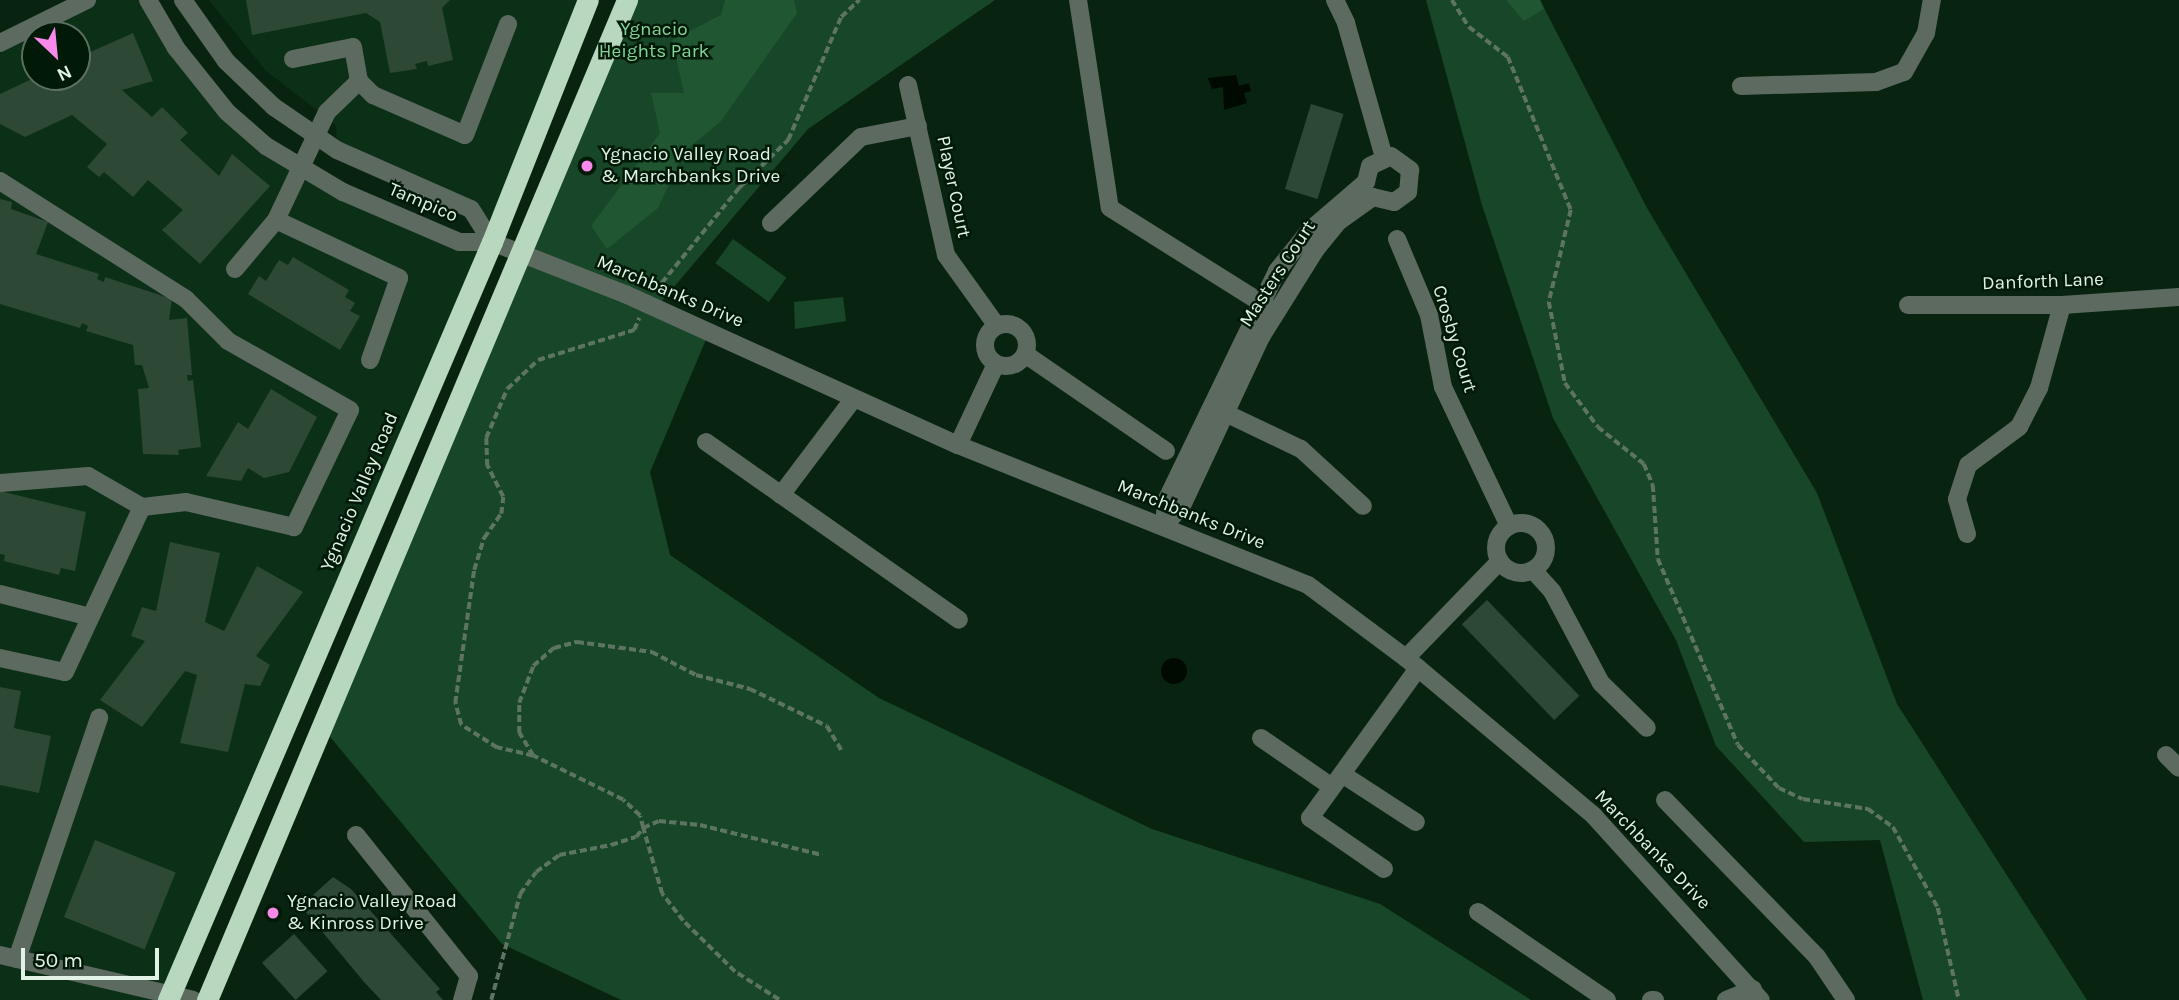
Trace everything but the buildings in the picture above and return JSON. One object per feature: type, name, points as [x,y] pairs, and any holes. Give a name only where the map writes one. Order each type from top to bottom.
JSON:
[{"type":"highway","name":"Ygnacio Valley Road","points":[[169,997],[492,242],[588,0]]},
{"type":"highway","points":[[207,1000],[627,0]]},
{"type":"street","points":[[0,43],[87,0]]},
{"type":"street","name":"Tampico","points":[[148,0],[176,48],[227,112],[266,146],[343,192],[459,242],[492,242]]},
{"type":"street","name":"Tampico","points":[[183,0],[248,85],[317,138],[471,209],[492,242]]},
{"type":"street","points":[[1078,0],[1110,208],[1277,312]]},
{"type":"street","points":[[1335,0],[1346,23],[1384,157]]},
{"type":"street","points":[[1741,86],[1876,82],[1904,72],[1926,33],[1932,0]]},
{"type":"street","points":[[293,59],[353,47],[359,81],[373,94],[465,135],[508,24]]},
{"type":"street","points":[[235,269],[276,220],[327,112],[359,81]]},
{"type":"street","name":"Player Court","points":[[908,85],[946,255],[997,326]]},
{"type":"street","points":[[771,223],[861,137],[918,126]]},
{"type":"street","name":"Masters Court","points":[[1164,526],[1182,506],[1218,410],[1260,303],[1310,230],[1366,181],[1370,166],[1384,157],[1406,165],[1412,177],[1408,192],[1394,202],[1373,197],[1338,222],[1277,312],[1218,410]]},
{"type":"street","points":[[0,181],[186,299],[228,341],[350,410],[295,527],[186,502],[142,507],[88,476],[0,483]]},
{"type":"street","points":[[276,220],[399,278],[370,360]]},
{"type":"street","name":"Crosby Court","points":[[1397,239],[1429,314],[1443,387],[1509,526]]},
{"type":"street","name":"Marchbanks Drive","points":[[492,242],[645,302],[958,445],[1308,585],[1412,663],[1594,816],[1757,994]]},
{"type":"street","name":"Danforth Lane","points":[[1908,305],[2062,305],[2179,297]]},
{"type":"street","points":[[1968,534],[1957,499],[1968,465],[2019,428],[2039,388],[2062,305]]},
{"type":"street","points":[[1010,324],[1021,330],[1027,342],[1025,354],[1009,366],[996,364],[987,354],[985,341],[997,326],[1010,324]]},
{"type":"street","points":[[1025,354],[1166,452]]},
{"type":"street","points":[[958,445],[996,364]]},
{"type":"street","points":[[781,495],[854,398]]},
{"type":"street","points":[[1218,410],[1301,449],[1363,506]]},
{"type":"street","points":[[706,442],[958,620]]},
{"type":"street","points":[[0,658],[65,672],[142,507]]},
{"type":"street","points":[[1525,522],[1543,535],[1544,558],[1533,570],[1512,571],[1500,561],[1497,541],[1509,526],[1525,522]]},
{"type":"street","points":[[1384,869],[1310,818],[1412,663],[1500,561]]},
{"type":"street","points":[[1533,570],[1552,591],[1601,683],[1647,728]]},
{"type":"street","points":[[0,594],[90,617]]},
{"type":"street","points":[[99,718],[9,957],[169,997],[192,1000]]},
{"type":"street","points":[[1261,738],[1416,822]]},
{"type":"street","points":[[1665,800],[1817,957],[1846,1000]]},
{"type":"street","points":[[356,835],[468,976],[462,1000]]},
{"type":"street","points":[[1478,912],[1608,1000]]},
{"type":"street","points":[[1726,1000],[1757,994]]},
{"type":"path","points":[[779,1000],[735,972],[683,921],[662,894],[640,816],[624,800],[533,755],[497,748],[461,725],[455,703],[474,570],[484,538],[501,514],[503,497],[487,466],[486,438],[507,389],[538,360],[634,330],[645,302],[739,188],[788,140],[841,18],[859,0]]},
{"type":"path","points":[[1452,0],[1469,27],[1508,57],[1571,210],[1549,302],[1565,383],[1598,427],[1644,464],[1653,485],[1658,559],[1738,745],[1779,788],[1803,799],[1868,809],[1892,827],[1938,908],[1959,1000]]},
{"type":"path","points":[[533,755],[519,733],[519,703],[533,666],[554,648],[590,642],[652,652],[696,676],[750,689],[827,726],[843,754]]},
{"type":"path","points":[[491,1000],[520,894],[536,872],[559,855],[623,841],[659,821],[700,825],[822,855]]},
{"type":"shaded area","points":[[87,0],[148,0],[176,48],[227,112],[266,146],[343,192],[459,242],[491,242],[471,209],[337,150],[336,125],[266,71],[209,0],[588,0],[492,242],[168,1000],[0,1000],[0,43],[21,33],[21,91],[91,91],[91,21],[45,21]]},
{"type":"shaded area","points":[[725,0],[794,0],[797,13],[721,121],[684,152],[658,208],[607,249],[591,226],[660,133],[651,93],[684,93],[672,40],[721,15]]},
{"type":"shaded area","points":[[1506,0],[1540,0],[1544,9],[1524,21]]},
{"type":"shaded area","points":[[1236,75],[1239,86],[1249,83],[1251,91],[1244,93],[1247,103],[1224,110],[1223,87],[1212,89],[1208,78]]},
{"type":"shaded area","points":[[1174,658],[1183,662],[1187,671],[1183,680],[1174,684],[1165,680],[1161,671],[1165,662]]},
{"type":"green space","name":"Ygnacio Heights Park","points":[[627,0],[995,0],[808,129],[657,307],[710,330],[650,472],[670,555],[879,698],[1152,829],[1380,904],[1531,1000],[621,1000],[502,944],[322,727]]},
{"type":"green space","points":[[1426,0],[1540,0],[1647,208],[1817,493],[1897,704],[2087,1000],[1923,1000],[1880,840],[1804,842],[1716,746],[1676,640],[1553,418],[1482,205]]},
{"type":"green space","points":[[733,239],[786,278],[769,302],[715,263]]},
{"type":"green space","points":[[843,297],[846,321],[795,329],[794,302]]},
{"type":"place","name":"Ygnacio Valley Road & Marchbanks Drive","points":[[587,166]]},
{"type":"place","name":"Ygnacio Valley Road & Kinross Drive","points":[[273,913]]}]
